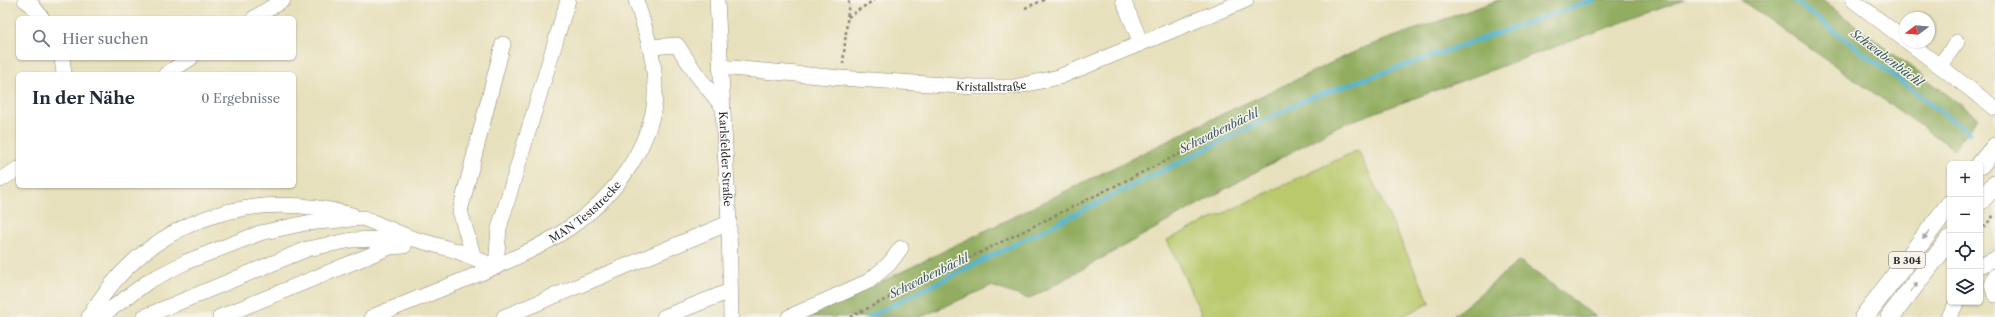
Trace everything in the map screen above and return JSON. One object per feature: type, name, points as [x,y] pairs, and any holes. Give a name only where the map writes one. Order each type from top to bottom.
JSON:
[{"type":"main road","points":[[1983,162],[1995,148]]},
{"type":"main road","points":[[1983,198],[1995,185]]},
{"type":"main road","name":"B 304","points":[[1864,317],[1947,208]]},
{"type":"main road","name":"B 304","points":[[1890,317],[1947,243]]},
{"type":"street","points":[[25,0],[32,4],[41,16]]},
{"type":"street","points":[[257,16],[283,0]]},
{"type":"street","points":[[89,317],[114,281],[148,249],[187,225],[214,214],[236,208],[259,205],[291,204],[335,210],[363,218],[411,238],[457,251],[496,267],[499,228],[568,0]]},
{"type":"street","name":"MAN Teststrecke","points":[[372,317],[496,267],[557,237],[580,222],[600,203],[627,173],[646,136],[655,95],[651,47],[636,0]]},
{"type":"street","name":"Karlsfelder Straße","points":[[717,0],[729,223],[732,317]]},
{"type":"street","points":[[1123,0],[1141,43]]},
{"type":"street","name":"Kristallstraße","points":[[720,68],[974,87],[1014,87],[1059,77],[1246,0]]},
{"type":"street","points":[[1853,0],[1899,35]]},
{"type":"street","points":[[1940,65],[1957,42]]},
{"type":"street","points":[[474,258],[460,211],[503,44]]},
{"type":"street","points":[[651,47],[677,45],[697,75],[722,106]]},
{"type":"street","points":[[1916,48],[1995,108]]},
{"type":"street","points":[[62,60],[64,72]]},
{"type":"street","points":[[169,72],[188,60]]},
{"type":"street","points":[[0,180],[16,170]]},
{"type":"street","points":[[100,317],[149,282],[186,262],[213,250],[260,233],[291,227],[363,218]]},
{"type":"street","points":[[504,317],[729,223]]},
{"type":"street","points":[[144,317],[307,249],[352,240],[411,238]]},
{"type":"street","points":[[220,317],[390,247],[429,244]]},
{"type":"street","points":[[789,317],[869,281],[889,264],[901,248]]},
{"type":"street","points":[[1983,265],[1995,259]]},
{"type":"street","points":[[1995,276],[1992,285],[1995,295]]},
{"type":"street","points":[[664,317],[730,291]]},
{"type":"street","points":[[1949,317],[1955,305]]},
{"type":"path","points":[[841,78],[849,0]]},
{"type":"path","points":[[847,17],[874,0]]},
{"type":"path","points":[[1025,8],[1044,0]]},
{"type":"path","points":[[850,317],[1238,125]]},
{"type":"path","points":[[1983,228],[1995,214]]},
{"type":"green space","points":[[1499,0],[1684,0],[1338,126],[1029,299],[991,286],[921,317],[810,317],[1210,120],[1365,47]]},
{"type":"green space","points":[[1741,0],[1822,0],[1978,118],[1954,149]]},
{"type":"green space","points":[[1358,150],[1430,303],[1400,317],[1203,317],[1167,240]]},
{"type":"green space","points":[[1518,262],[1521,262],[1596,317],[1452,317]]},
{"type":"waterway","name":"Schwabenbächl","points":[[869,317],[1307,99],[1594,0]]},
{"type":"waterway","name":"Schwabenbächl","points":[[1793,0],[1969,133]]}]
